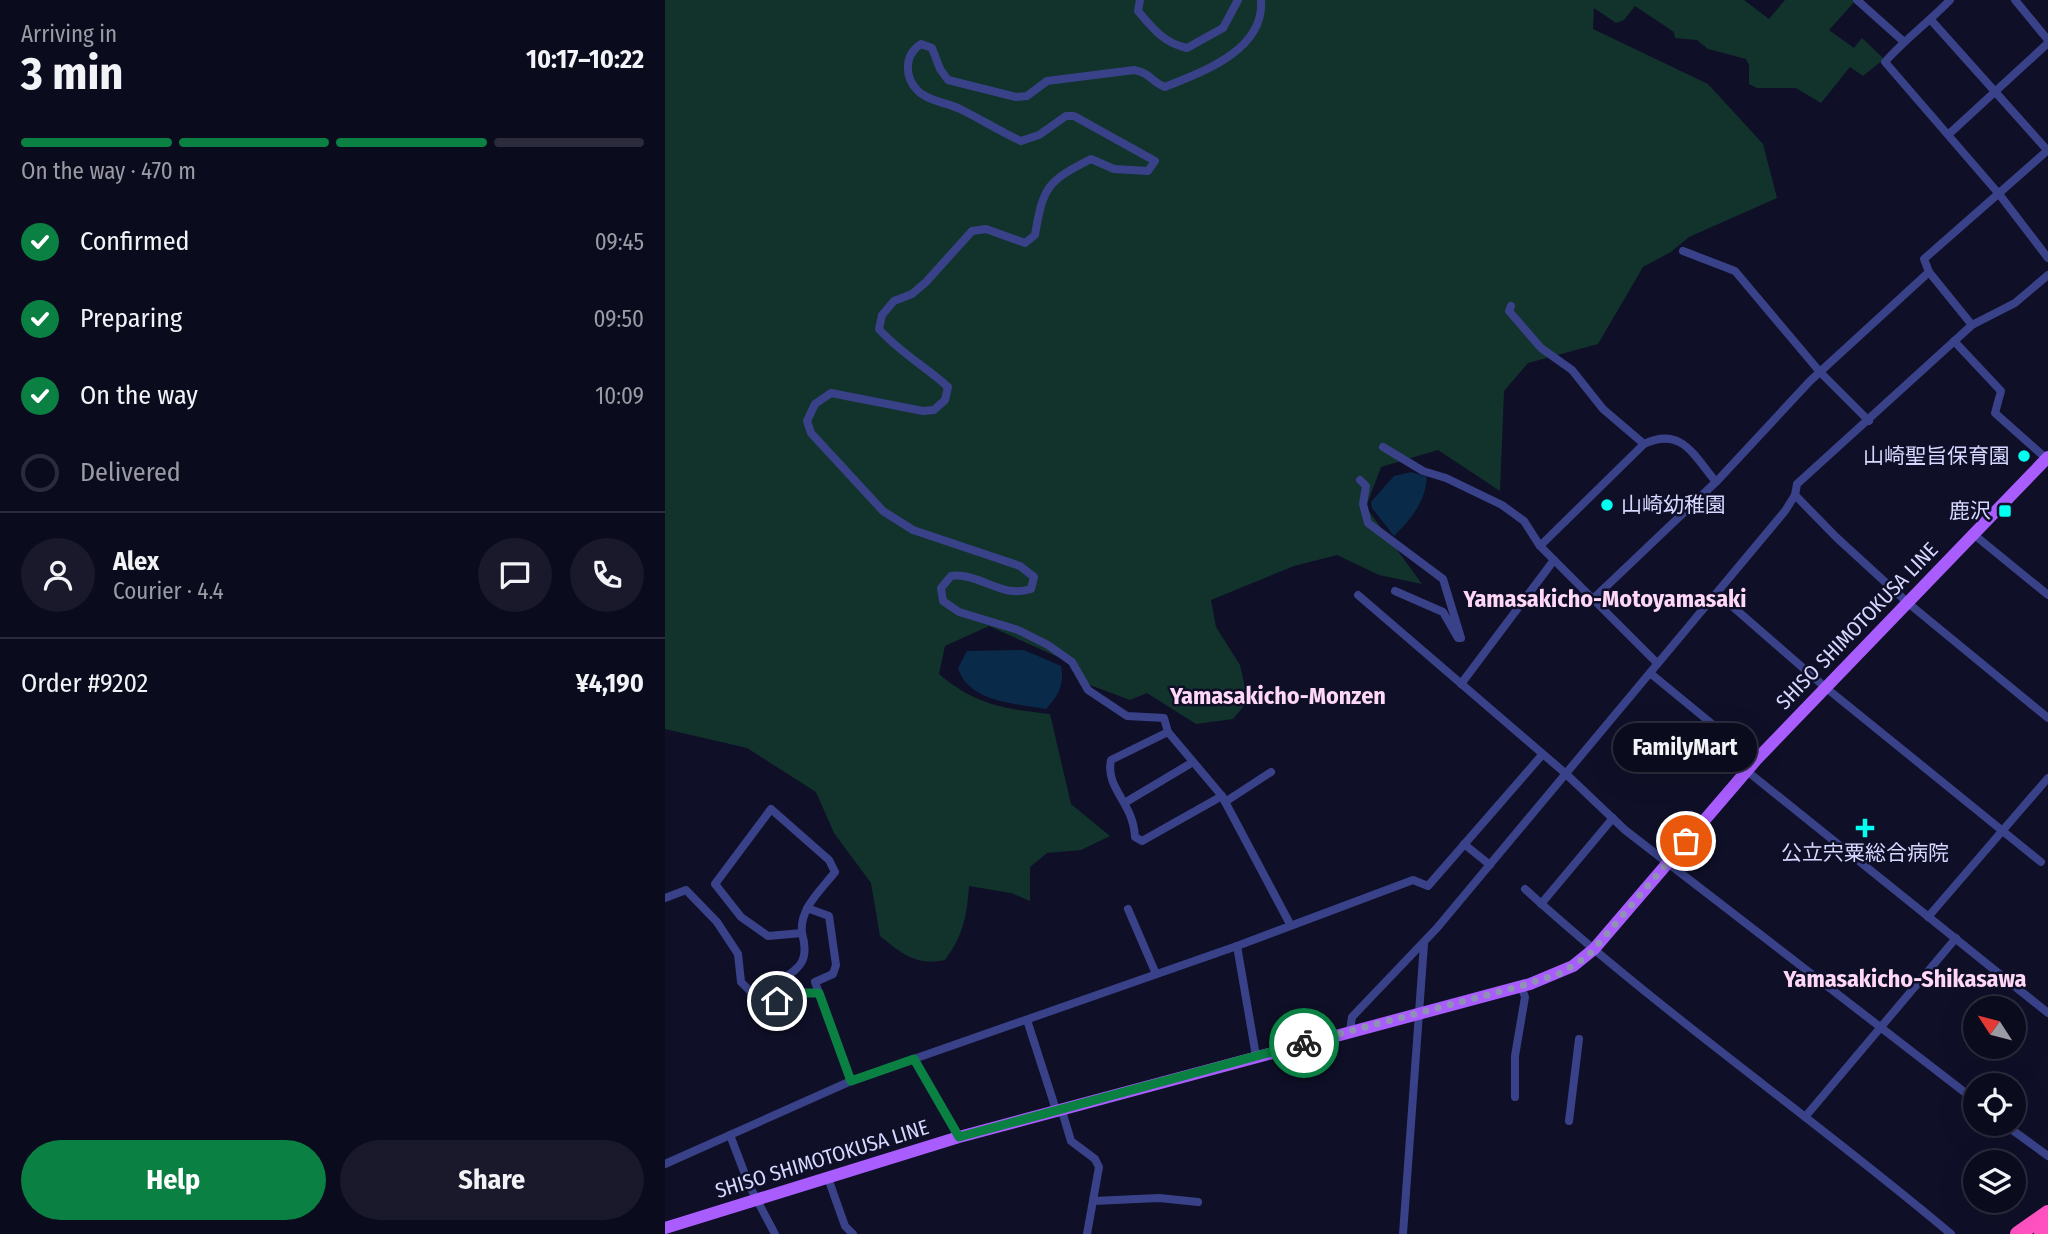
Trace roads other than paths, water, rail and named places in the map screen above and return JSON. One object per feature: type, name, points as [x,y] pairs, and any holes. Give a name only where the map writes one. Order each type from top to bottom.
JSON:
[{"type":"highway","points":[[2018,1234],[2048,1213]]},
{"type":"highway","points":[[2042,1234],[2048,1230]]},
{"type":"main road","name":"SHISO SHIMOTOKUSA LINE","points":[[665,1228],[959,1137],[1060,1112],[1561,973],[1594,949],[1756,760],[2047,458]]},
{"type":"street","points":[[1140,0],[1138,11],[1152,29],[1170,44],[1187,48],[1223,28],[1237,0]]},
{"type":"street","points":[[1261,0],[1257,23],[1243,44],[1209,69],[1165,87],[1158,85],[1147,72],[1133,70],[1047,80],[1027,96],[1016,97],[949,80],[940,69],[932,48],[921,44],[913,50],[908,64],[908,77],[919,92],[959,108],[1021,141],[1039,135],[1066,116],[1075,116],[1155,161],[1148,171],[1128,172],[1091,159],[1057,177],[1048,187],[1039,208],[1035,235],[1025,243],[986,229],[972,231],[926,282],[912,294],[894,301],[881,315],[879,329],[897,349],[948,387],[945,400],[934,410],[923,411],[831,393],[815,404],[807,421],[811,433],[883,511],[913,530],[1020,566],[1034,578],[1031,589],[1018,593],[1002,591],[964,574],[951,576],[941,588],[943,601],[959,612],[1018,630],[1048,645],[1072,662],[1088,690],[1127,716],[1164,718],[1168,732],[1223,799],[1290,924]]},
{"type":"street","points":[[1857,0],[1903,41]]},
{"type":"street","points":[[1950,0],[1931,20],[1903,41],[1885,62],[1999,194],[2048,258]]},
{"type":"street","points":[[1949,134],[2048,42],[2015,0]]},
{"type":"street","points":[[1931,20],[2048,150],[1924,260],[1929,272],[1972,325]]},
{"type":"street","points":[[1683,251],[1735,271],[1820,372],[1869,421]]},
{"type":"street","points":[[1593,599],[1716,482],[1820,372],[1929,272]]},
{"type":"street","points":[[1350,1030],[1352,1017],[1424,943],[1717,593],[1795,495],[1797,484],[1972,325],[2015,303],[2048,275]]},
{"type":"street","points":[[1511,306],[1509,311],[1529,336],[1572,370],[1603,409],[1644,444]]},
{"type":"street","points":[[1954,341],[2001,391],[1995,413],[2047,458]]},
{"type":"street","points":[[1540,546],[1644,444],[1657,438],[1672,438],[1683,442],[1716,482]]},
{"type":"street","points":[[1383,447],[1423,471],[1446,478],[1502,505],[1524,521],[1540,546],[1657,663]]},
{"type":"street","points":[[1360,480],[1366,486],[1363,504],[1368,523],[1443,579],[1462,634],[1461,638],[1458,638],[1443,612],[1395,591]]},
{"type":"street","points":[[1795,495],[1908,603],[2048,718]]},
{"type":"street","points":[[1972,533],[2048,595]]},
{"type":"street","points":[[1461,684],[1554,560]]},
{"type":"street","points":[[1717,593],[1825,687],[2041,862]]},
{"type":"street","points":[[1358,595],[1565,773],[1613,818],[1880,1026],[1917,1059],[1963,1092]]},
{"type":"street","points":[[1650,673],[1756,760]]},
{"type":"street","points":[[1168,732],[1111,760],[1109,780],[1126,802],[1134,819],[1135,837],[1142,841],[1271,772]]},
{"type":"street","points":[[665,1164],[851,1081],[1237,946],[1413,880],[1429,886],[1542,755]]},
{"type":"street","points":[[1126,802],[1193,762]]},
{"type":"street","points":[[1747,771],[2048,1013]]},
{"type":"street","points":[[1928,917],[2048,778]]},
{"type":"street","points":[[763,998],[770,988],[804,962],[807,952],[800,922],[807,908],[835,872],[829,860],[771,809],[715,884],[740,917],[768,936],[802,933]]},
{"type":"street","points":[[1541,904],[1613,818]]},
{"type":"street","points":[[1464,844],[1490,865]]},
{"type":"street","points":[[1525,889],[1594,949],[1863,1160],[1951,1234]]},
{"type":"street","points":[[665,898],[686,890],[709,914],[738,954],[741,982],[763,998],[777,1001],[800,993],[819,993]]},
{"type":"street","points":[[807,908],[829,916],[836,965],[834,974],[815,982],[851,1081]]},
{"type":"street","points":[[1128,909],[1156,974]]},
{"type":"street","points":[[1805,1117],[1956,938]]},
{"type":"street","points":[[1403,1234],[1424,943]]},
{"type":"street","points":[[1237,946],[1256,1056]]},
{"type":"street","points":[[1515,1097],[1515,1056],[1525,997],[1521,986]]},
{"type":"street","points":[[1027,1020],[1071,1141],[1095,1159],[1099,1167],[1087,1234]]},
{"type":"street","points":[[1569,1121],[1579,1039]]},
{"type":"street","points":[[914,1059],[959,1137]]},
{"type":"street","points":[[730,1135],[756,1200],[775,1234]]},
{"type":"street","points":[[2020,1136],[2048,1156]]},
{"type":"street","points":[[828,1178],[845,1226],[853,1234]]},
{"type":"street","points":[[1093,1201],[1159,1198],[1198,1202]]},
{"type":"water","points":[[1411,472],[1427,477],[1424,494],[1406,523],[1394,536],[1372,508],[1371,502],[1394,476]]},
{"type":"water","points":[[1024,650],[1061,666],[1059,690],[1046,709],[1007,703],[983,695],[964,680],[958,668],[967,651]]},
{"type":"place","name":"山崎聖旨保育園","points":[[2024,456]]},
{"type":"place","name":"山崎幼稚園","points":[[1607,505]]},
{"type":"place","name":"鹿沢","points":[[2005,511]]},
{"type":"place","name":"公立宍粟総合病院","points":[[1865,828]]},
{"type":"place","name":"FamilyMart","points":[[1686,841]]},
{"type":"district","name":"Yamasakicho-Motoyamasaki","points":[[1605,599]]},
{"type":"district","name":"Yamasakicho-Monzen","points":[[1278,696]]},
{"type":"district","name":"Yamasakicho-Shikasawa","points":[[1905,979]]}]
